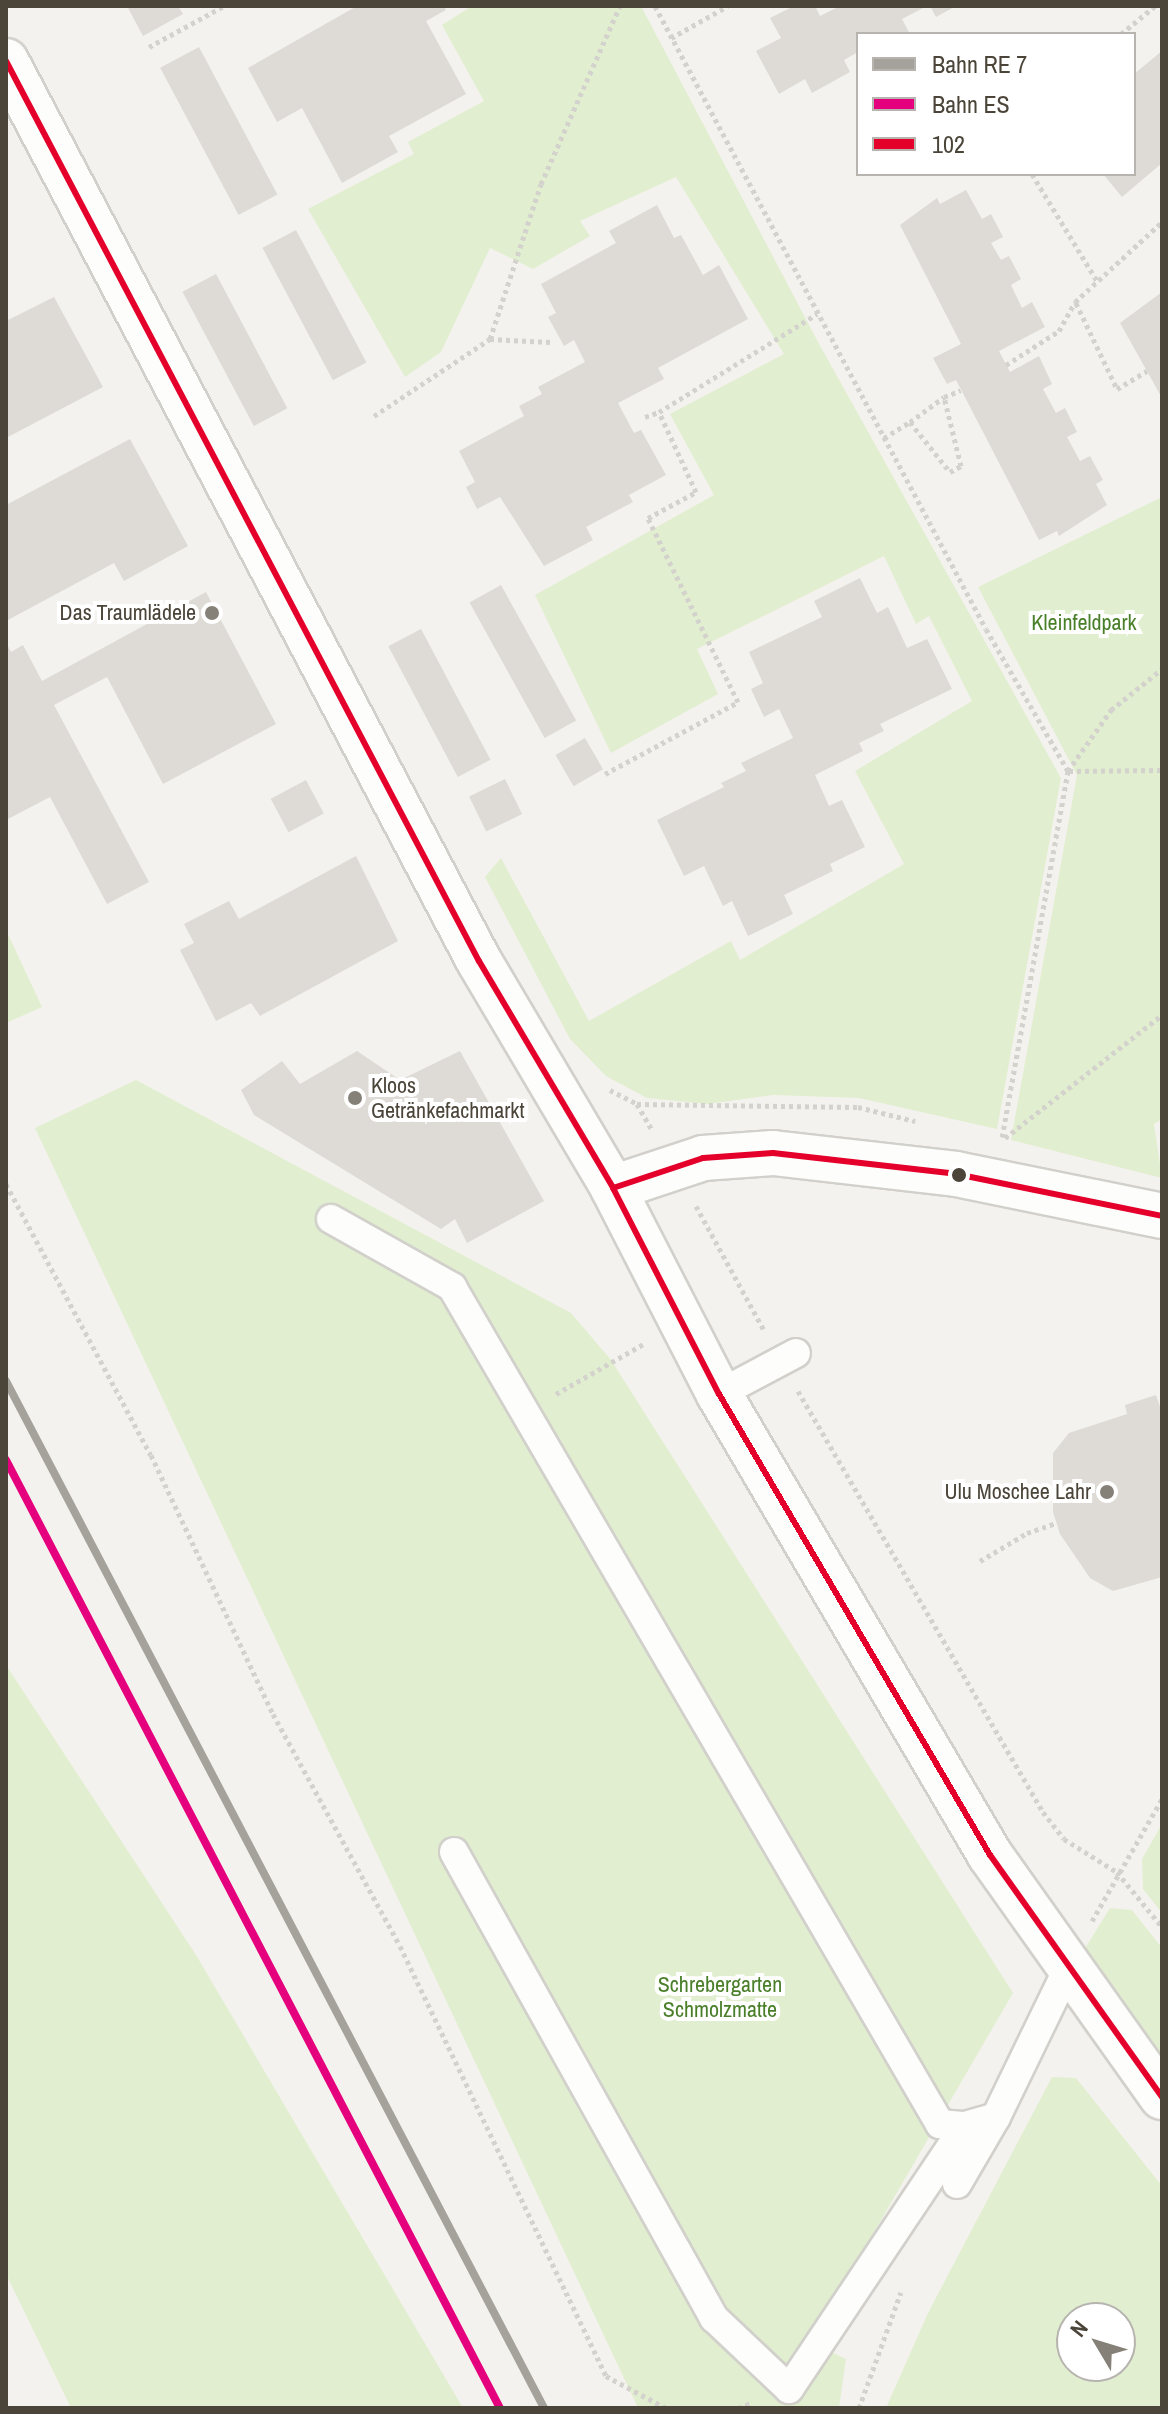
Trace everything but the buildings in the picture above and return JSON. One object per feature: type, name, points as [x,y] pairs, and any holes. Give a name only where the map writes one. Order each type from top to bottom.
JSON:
[{"type":"street","points":[[6,61],[479,961],[613,1188],[680,1324],[719,1394],[990,1855],[1068,1969],[1162,2097]]},
{"type":"street","points":[[613,1188],[674,1166],[773,1153],[956,1174],[1162,1216]]},
{"type":"lane","points":[[331,1219],[452,1287],[528,1411],[940,2124],[965,2126],[996,2117]]},
{"type":"lane","points":[[719,1394],[788,1357]]},
{"type":"lane","points":[[454,1852],[714,2318],[789,2389],[965,2126]]},
{"type":"lane","points":[[957,2184],[996,2117],[1068,1969]]},
{"type":"path","points":[[149,47],[224,6]]},
{"type":"path","points":[[490,339],[541,184],[620,6]]},
{"type":"path","points":[[655,6],[817,314],[1068,771]]},
{"type":"path","points":[[671,38],[728,6]]},
{"type":"path","points":[[1123,32],[1155,6]]},
{"type":"path","points":[[1033,176],[1097,281]]},
{"type":"path","points":[[1006,365],[1059,331],[1075,302],[1162,222]]},
{"type":"path","points":[[1075,302],[1117,389],[1147,371]]},
{"type":"path","points":[[645,417],[659,412],[817,314]]},
{"type":"path","points":[[374,416],[490,339],[551,342]]},
{"type":"path","points":[[884,438],[944,397],[961,390]]},
{"type":"path","points":[[910,422],[950,472],[961,466],[944,397]]},
{"type":"path","points":[[605,774],[738,702],[648,518],[696,492],[659,412]]},
{"type":"path","points":[[1162,669],[1111,710],[1068,771],[1001,1141],[1162,1015]]},
{"type":"path","points":[[1068,771],[1162,770]]},
{"type":"path","points":[[674,1166],[788,1357],[1043,1812],[1064,1839],[1117,1872],[1162,1927]]},
{"type":"path","points":[[6,1184],[151,1455],[273,1714],[400,1946],[606,2376],[666,2408]]},
{"type":"path","points":[[528,1411],[680,1324]]},
{"type":"path","points":[[980,1561],[1027,1533],[1056,1523]]},
{"type":"path","points":[[1117,1872],[1162,1799]]},
{"type":"path","points":[[859,2408],[907,2280]]},
{"type":"green space","points":[[472,6],[641,6],[818,342],[1061,778],[997,1129],[859,1098],[773,1095],[707,1104],[647,1098],[606,1076],[570,1039],[485,877],[501,858],[589,1021],[731,941],[740,960],[904,864],[855,771],[972,701],[929,616],[916,624],[884,556],[697,649],[718,694],[611,753],[535,595],[714,495],[670,414],[784,354],[676,177],[580,221],[590,236],[533,269],[490,248],[441,352],[405,377],[308,209],[414,154],[408,142],[484,101],[442,25]]},
{"type":"green space","name":"Kleinfeldpark","points":[[1162,497],[1162,1119],[1154,1124],[1162,1178],[1011,1140],[1077,775],[978,587]]},
{"type":"green space","points":[[6,930],[42,1007],[6,1023]]},
{"type":"green space","name":"Schrebergarten Schmolzmatte","points":[[136,1080],[571,1313],[611,1360],[1013,1993],[810,2342],[846,2359],[839,2408],[638,2408],[35,1128]]},
{"type":"green space","points":[[6,1665],[196,1955],[463,2408],[71,2408],[6,2274]]},
{"type":"green space","points":[[1162,1824],[1162,1913],[1143,1889],[1142,1859]]},
{"type":"green space","points":[[1110,1908],[1132,1910],[1162,1948],[1162,2058],[1084,1950]]},
{"type":"green space","points":[[1052,2077],[1076,2078],[1162,2186],[1162,2408],[886,2408],[928,2313]]},
{"type":"transit line","name":"102","points":[[6,61],[479,961],[613,1188],[719,1394],[990,1855],[1162,2097]]},
{"type":"transit line","name":"102","points":[[613,1188],[703,1158],[773,1153],[956,1174],[1162,1216]]},
{"type":"transit line","points":[[6,1381],[544,2408]]},
{"type":"rail line","name":"ES","points":[[6,1460],[500,2408]]},
{"type":"place","name":"Das Traumlädele","points":[[212,613]]},
{"type":"place","name":"Kloos Getränkefachmarkt","points":[[355,1098]]},
{"type":"place","name":"Ulu Moschee Lahr","points":[[1107,1492]]}]
